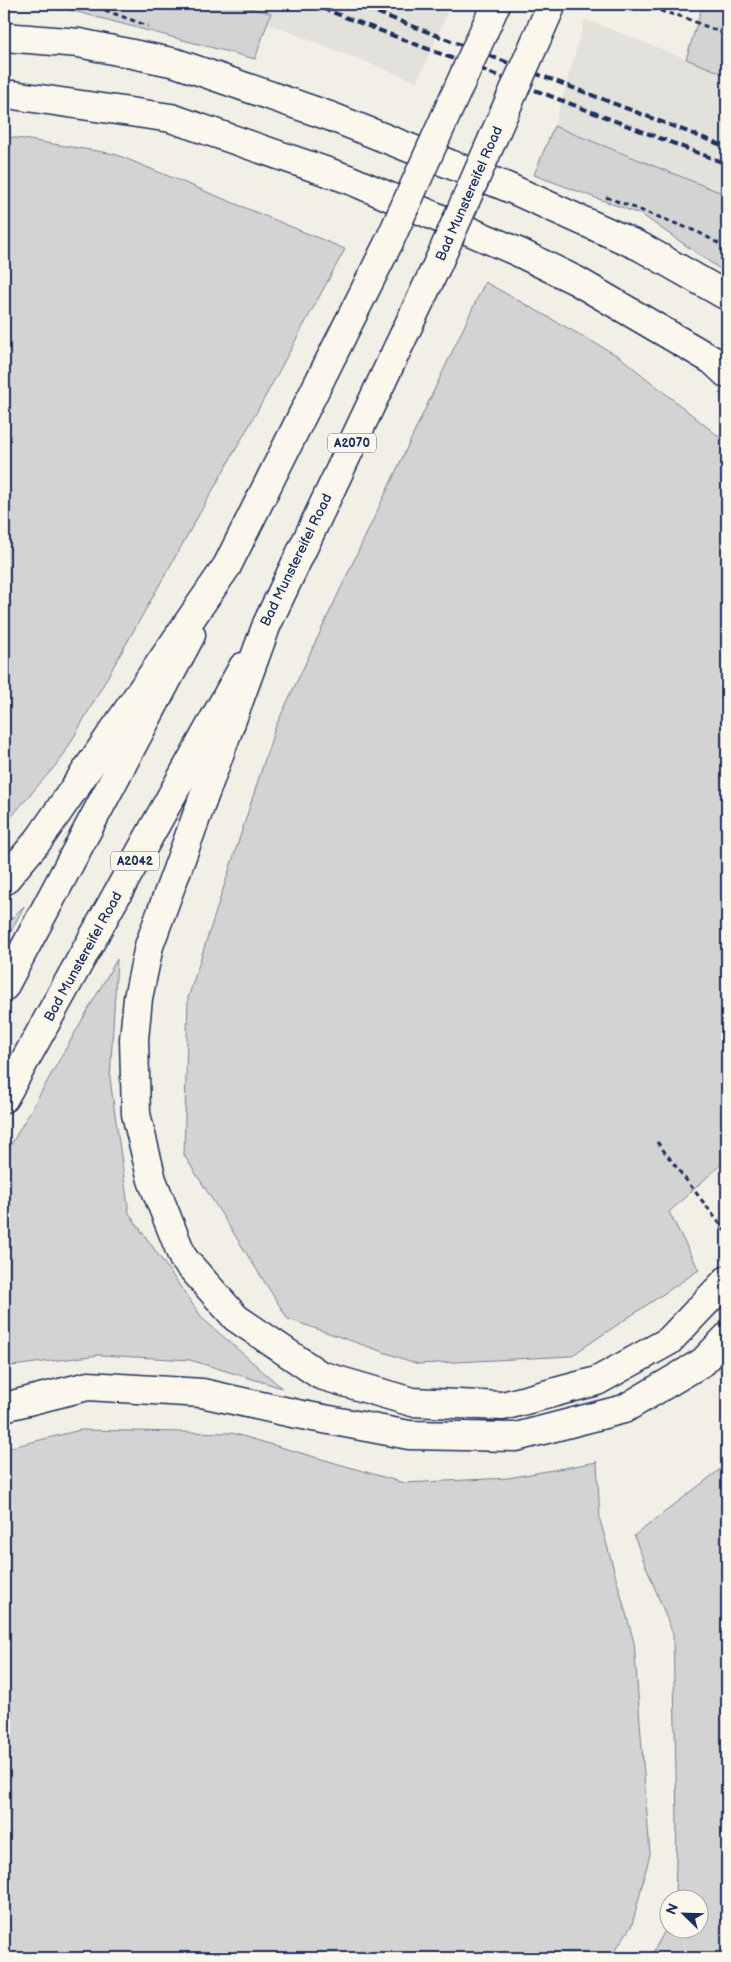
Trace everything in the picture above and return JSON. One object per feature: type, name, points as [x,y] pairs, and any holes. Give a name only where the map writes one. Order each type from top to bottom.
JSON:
[{"type":"main road","points":[[4,987],[228,566],[389,242],[496,4]]},
{"type":"main road","name":"Bad Munstereifel Road","points":[[4,1098],[267,624],[438,263],[552,4]]},
{"type":"main road","points":[[4,37],[79,43],[176,63],[332,117],[507,187],[641,247],[727,296]]},
{"type":"main road","points":[[4,95],[171,118],[348,179],[518,252],[577,281],[712,360],[727,374]]},
{"type":"main road","points":[[4,880],[40,838],[228,566]]},
{"type":"main road","points":[[267,624],[149,946],[138,998],[134,1039],[136,1114],[152,1180],[183,1258],[236,1318],[320,1375],[412,1402],[504,1406],[597,1381],[669,1341],[727,1280]]},
{"type":"main road","points":[[4,1407],[88,1386],[202,1393],[409,1436],[516,1437],[624,1409],[704,1362],[727,1337]]},
{"type":"path","points":[[634,4],[684,17],[727,35]]},
{"type":"path","points":[[657,1142],[727,1233]]},
{"type":"shaded area","points":[[47,4],[231,4],[271,13],[255,59]]},
{"type":"shaded area","points":[[218,4],[451,4],[417,82]]},
{"type":"shaded area","points":[[703,4],[727,4],[727,75],[686,59]]},
{"type":"shaded area","points":[[585,19],[727,75],[727,195],[554,126]]},
{"type":"shaded area","points":[[554,126],[727,195],[727,274],[642,215],[534,175]]},
{"type":"shaded area","points":[[4,136],[115,154],[345,249],[259,408],[62,758],[4,825]]},
{"type":"shaded area","points":[[485,282],[620,357],[727,443],[727,1159],[669,1212],[699,1270],[571,1356],[418,1364],[288,1319],[184,1155],[188,998],[275,728]]},
{"type":"shaded area","points":[[24,906],[4,945],[4,926]]},
{"type":"shaded area","points":[[117,959],[110,1079],[129,1213],[203,1319],[282,1388],[190,1360],[99,1355],[4,1367],[4,1157]]},
{"type":"shaded area","points":[[80,1430],[232,1433],[404,1483],[508,1478],[597,1462],[600,1520],[634,1642],[650,1854],[632,1925],[610,1958],[4,1958],[4,1449]]},
{"type":"shaded area","points":[[727,1464],[727,1958],[650,1958],[660,1940],[708,1940],[708,1890],[675,1890],[677,1821],[673,1634],[634,1536]]},
{"type":"railway","points":[[311,4],[727,164]]},
{"type":"railway","points":[[355,4],[727,147]]}]
